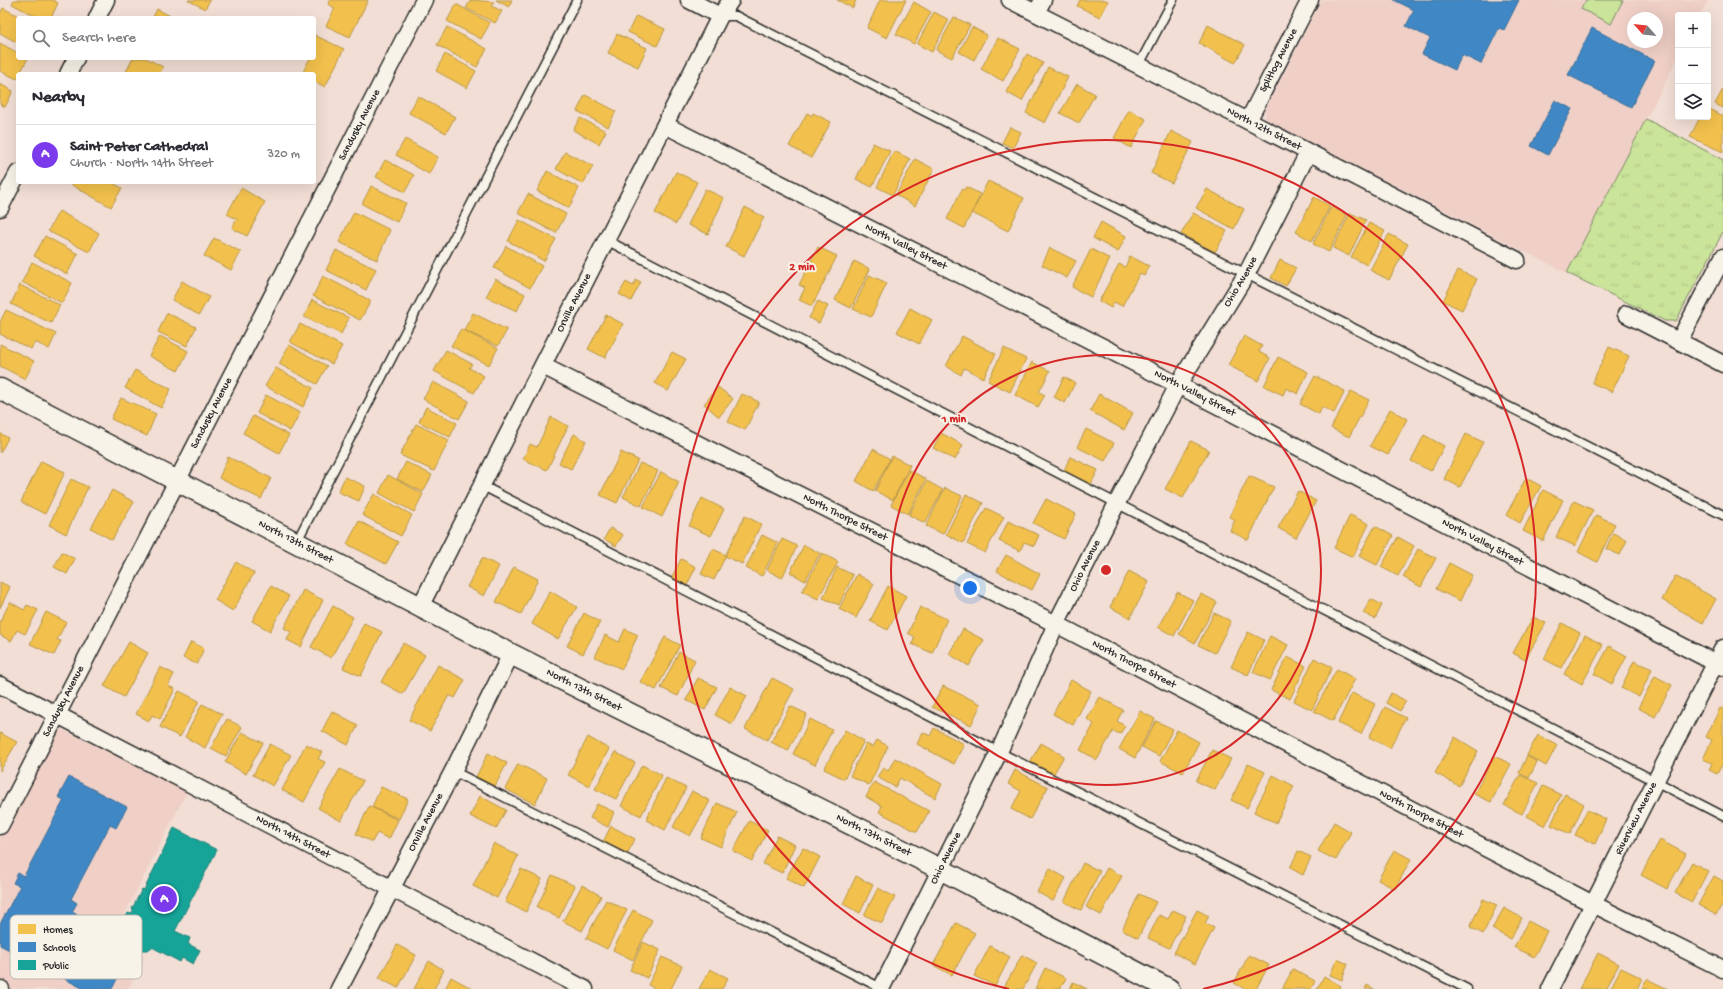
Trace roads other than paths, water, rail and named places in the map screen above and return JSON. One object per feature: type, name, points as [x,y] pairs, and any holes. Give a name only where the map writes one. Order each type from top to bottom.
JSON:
[{"type":"street","points":[[98,16],[106,0]]},
{"type":"street","name":"Sandusky Avenue","points":[[0,826],[424,0]]},
{"type":"street","points":[[689,0],[720,16]]},
{"type":"street","name":"Orville Avenue","points":[[420,607],[483,486],[542,366],[720,16],[731,0]]},
{"type":"street","name":"North 12th Street","points":[[1010,0],[1040,6],[1139,65],[1517,260]]},
{"type":"street","name":"Splitlog Avenue","points":[[1248,121],[1310,0]]},
{"type":"street","points":[[69,72],[75,60]]},
{"type":"street","name":"North Valley Street","points":[[665,125],[1178,385],[1719,665]]},
{"type":"street","name":"Ohio Avenue","points":[[882,989],[999,752],[1056,624],[1116,505],[1178,385],[1247,273],[1308,153]]},
{"type":"street","points":[[0,208],[16,177]]},
{"type":"street","points":[[1678,341],[1723,257]]},
{"type":"street","points":[[1626,314],[1723,364]]},
{"type":"street","name":"North Thorpe Street","points":[[542,366],[1056,624],[1593,904],[1723,969]]},
{"type":"street","name":"North 13th Street","points":[[0,389],[297,541],[511,654],[940,869],[1169,989]]},
{"type":"street","name":"Riverview Avenue","points":[[1550,989],[1655,781],[1719,665],[1723,648]]},
{"type":"street","name":"Orville Avenue","points":[[338,989],[454,771],[511,654]]},
{"type":"street","name":"North 14th Street","points":[[0,685],[585,989]]},
{"type":"lane","points":[[297,541],[577,0]]},
{"type":"lane","points":[[1139,65],[1173,0]]},
{"type":"lane","points":[[720,16],[736,16],[1247,273],[1723,515]]},
{"type":"lane","points":[[606,240],[1116,505],[1723,816]]},
{"type":"lane","points":[[483,486],[999,752],[1467,989]]},
{"type":"lane","points":[[454,771],[882,989]]},
{"type":"place","name":"Saint Peter Cathedral","points":[[164,899]]}]
